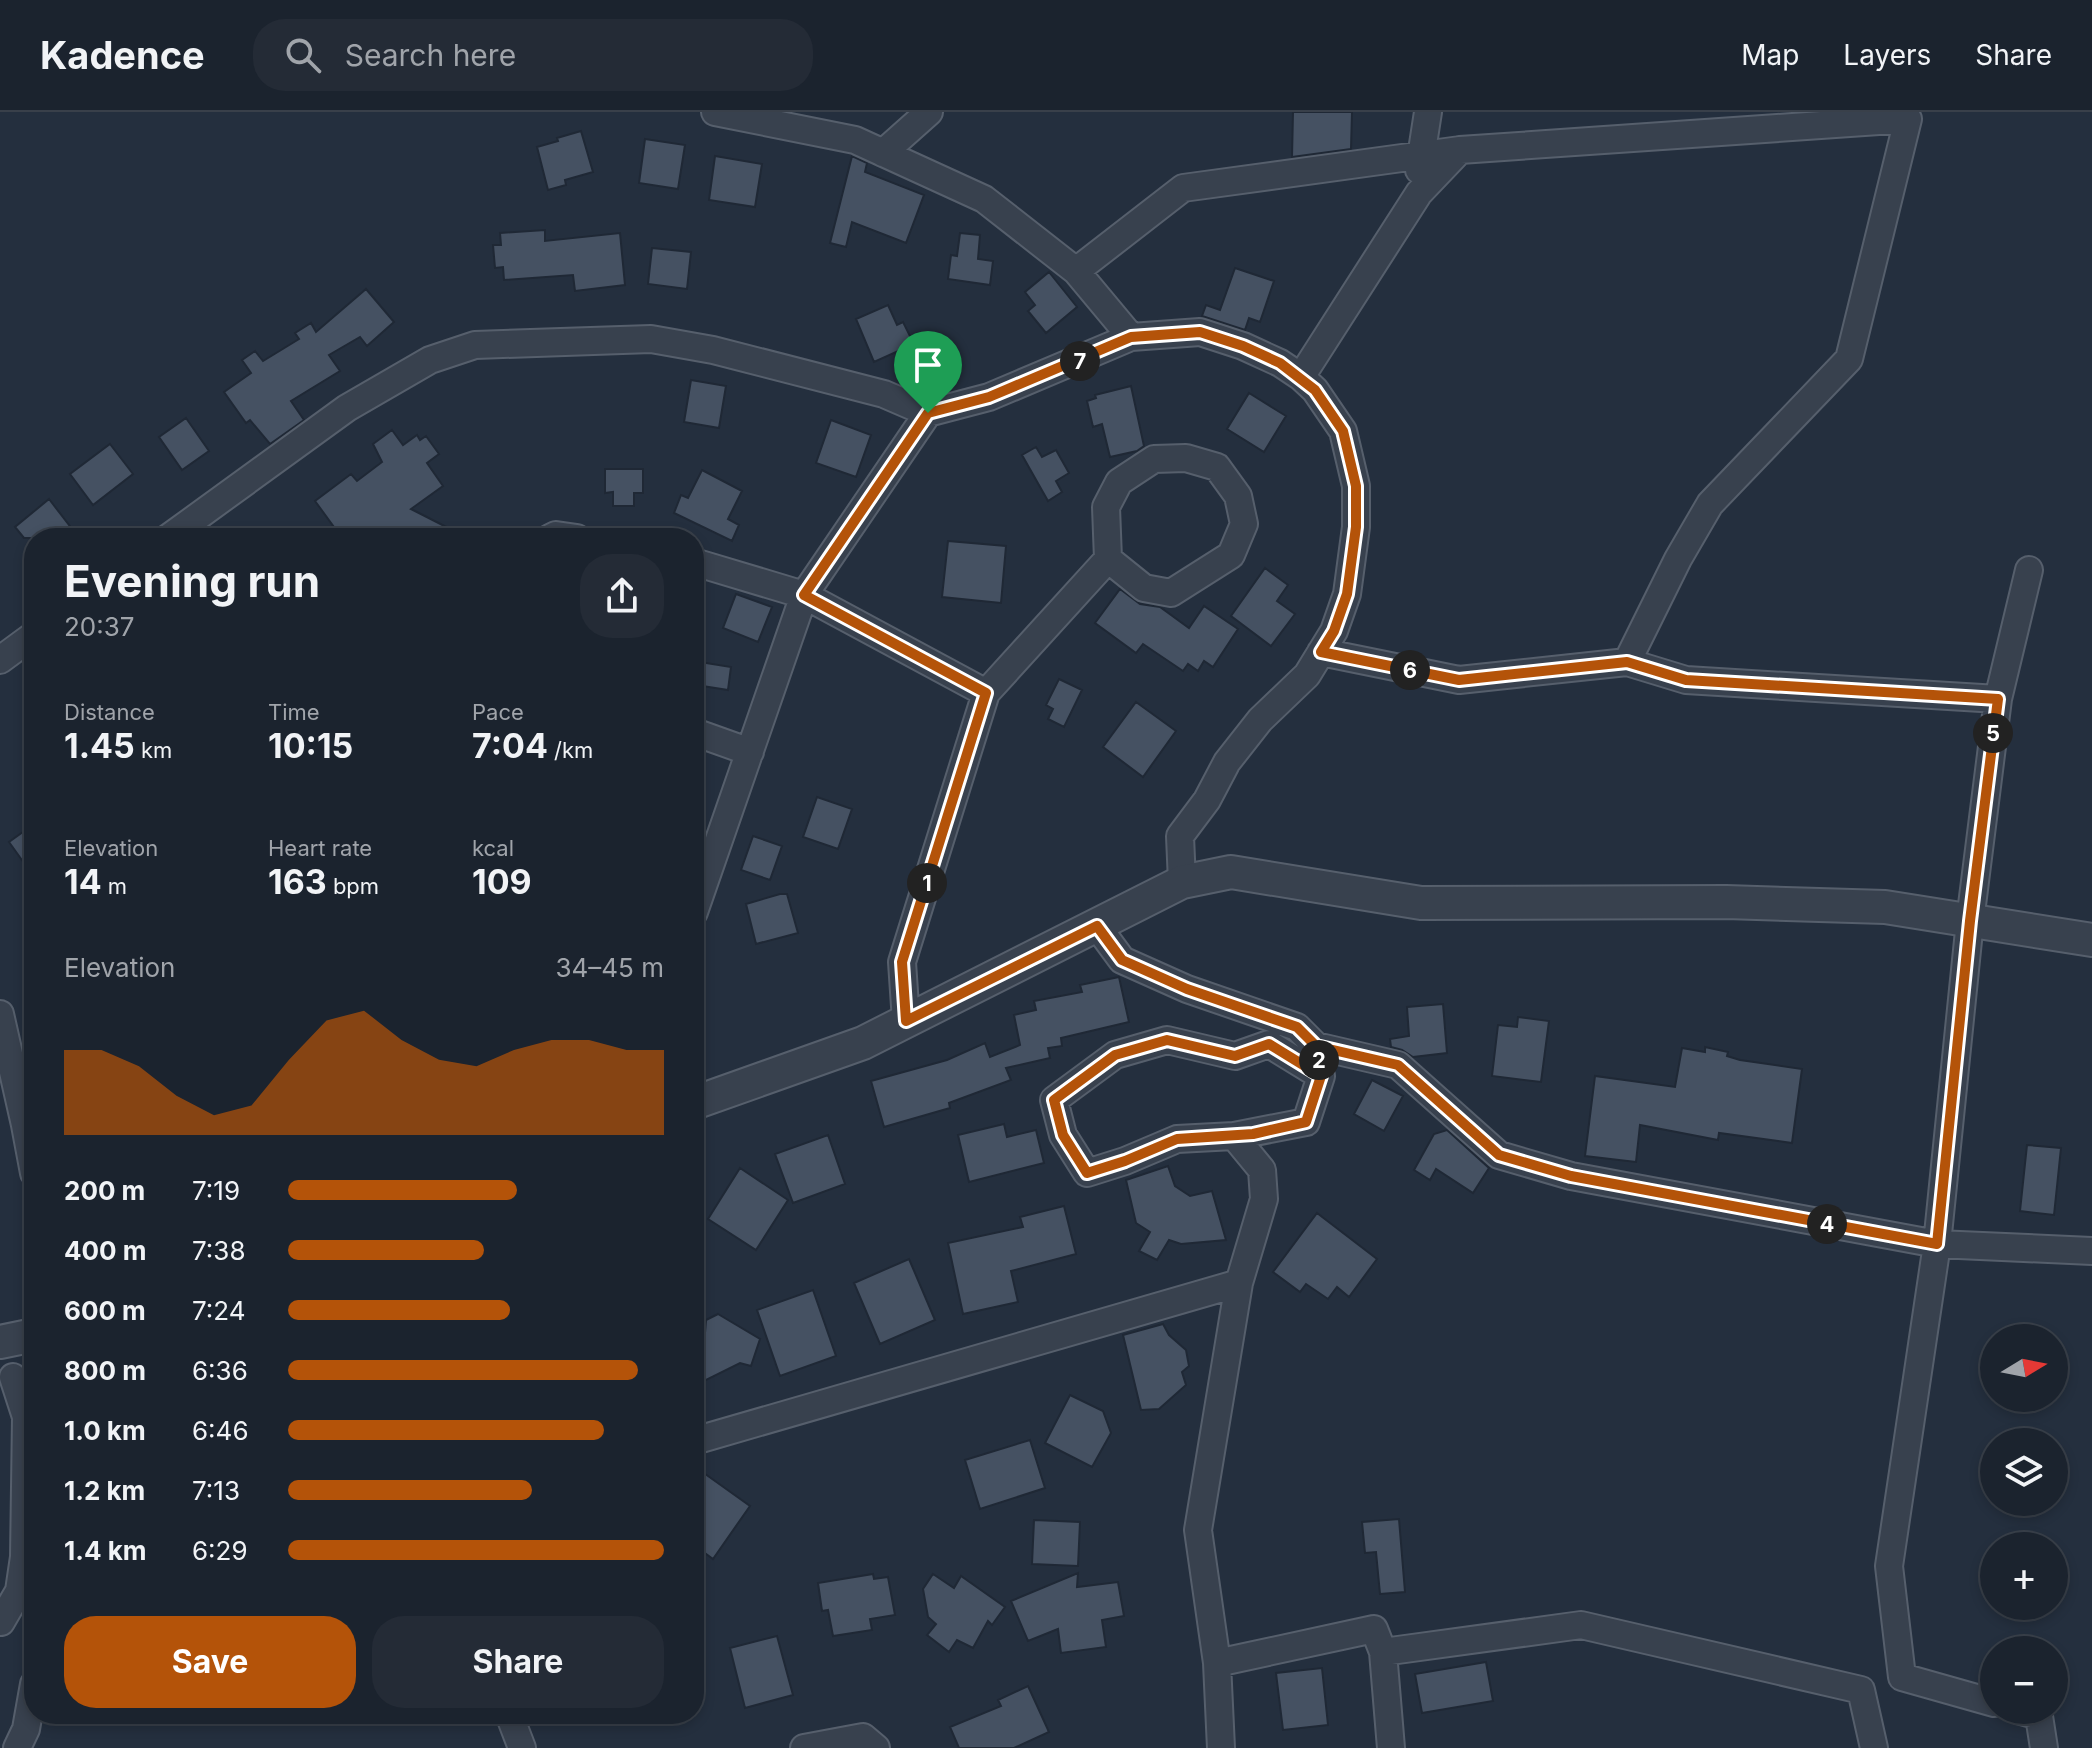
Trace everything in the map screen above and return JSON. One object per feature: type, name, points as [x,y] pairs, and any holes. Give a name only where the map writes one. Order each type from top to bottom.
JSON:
[{"type":"street","points":[[715,112],[757,116],[855,140],[984,199],[1076,271],[1131,337]]},
{"type":"street","points":[[883,153],[929,112]]},
{"type":"street","points":[[1419,193],[1420,156],[1428,112]]},
{"type":"street","points":[[1076,271],[1183,188],[1460,150],[1909,115],[1849,359],[1710,504],[1678,559],[1627,662]]},
{"type":"street","points":[[1301,377],[1419,193],[1460,150]]},
{"type":"street","points":[[182,528],[347,408],[430,360],[475,345],[651,339],[713,350],[884,394],[928,413],[989,397],[1131,337],[1200,332],[1243,346],[1280,363],[1301,377],[1315,390],[1343,431],[1356,486],[1356,527],[1347,594],[1334,631],[1307,675],[1260,720],[1227,762],[1207,800],[1180,836],[1182,882]]},
{"type":"street","points":[[704,883],[804,595],[928,413]]},
{"type":"street","points":[[906,1021],[902,962],[986,693],[1108,559],[1106,507],[1119,482],[1154,459],[1186,458],[1217,467],[1238,496],[1244,524],[1231,555],[1171,593],[1144,588],[1108,559]]},
{"type":"street","points":[[704,565],[804,595],[986,693]]},
{"type":"street","points":[[1980,1699],[1902,1677],[1889,1566],[1937,1244],[1970,921],[1998,699],[2029,570]]},
{"type":"street","points":[[0,660],[24,642]]},
{"type":"street","points":[[1321,652],[1459,680],[1627,662],[1686,680],[1998,699]]},
{"type":"street","points":[[704,736],[750,752]]},
{"type":"street","points":[[704,1099],[863,1043],[1182,882],[1231,872],[1421,903],[1726,902],[1885,907],[2092,940]]},
{"type":"street","points":[[1097,926],[1122,960],[1187,989],[1297,1027],[1316,1046],[1398,1065],[1499,1155],[1571,1176],[1937,1244],[2092,1251]]},
{"type":"street","points":[[0,1014],[24,1102]]},
{"type":"street","points":[[1316,1046],[1321,1076],[1306,1122],[1234,1136],[1177,1139],[1087,1173],[1063,1135],[1054,1100],[1115,1055],[1167,1040],[1235,1056],[1269,1044],[1321,1076]]},
{"type":"street","points":[[1221,1748],[1217,1663],[1198,1530],[1239,1283],[1264,1199],[1262,1170],[1234,1136]]},
{"type":"street","points":[[704,1438],[1239,1283]]},
{"type":"street","points":[[24,1337],[1,1342],[7,1380],[24,1413]]},
{"type":"street","points":[[1,1622],[19,1591],[24,1557]]},
{"type":"street","points":[[1383,1652],[1581,1625],[1861,1690],[1874,1748]]},
{"type":"street","points":[[1217,1663],[1374,1629],[1383,1652],[1391,1748]]},
{"type":"street","points":[[17,1748],[27,1724]]},
{"type":"street","points":[[513,1724],[522,1748]]},
{"type":"street","points":[[2040,1724],[2044,1748]]},
{"type":"street","points":[[804,1748],[863,1737],[876,1748]]},
{"type":"building","points":[[1293,112],[1352,112],[1351,149],[1292,157]]},
{"type":"building","points":[[581,131],[593,172],[565,180],[566,185],[548,190],[537,147]]},
{"type":"building","points":[[645,139],[685,145],[678,189],[639,183]]},
{"type":"building","points":[[715,156],[762,164],[755,207],[709,200]]},
{"type":"building","points":[[852,156],[867,163],[865,172],[924,195],[906,243],[852,222],[846,247],[830,243]]},
{"type":"building","points":[[545,230],[545,241],[620,233],[625,285],[575,291],[573,275],[504,280],[503,267],[495,268],[493,245],[501,245],[500,233]]},
{"type":"building","points":[[960,233],[980,235],[978,259],[993,261],[990,285],[948,279],[951,255],[957,256]]},
{"type":"building","points":[[652,248],[691,252],[687,289],[648,284]]},
{"type":"building","points":[[1235,268],[1274,281],[1260,322],[1249,318],[1245,330],[1202,316],[1206,305],[1220,310]]},
{"type":"building","points":[[1049,272],[1077,307],[1046,333],[1028,311],[1035,305],[1025,292]]},
{"type":"building","points":[[366,289],[394,322],[367,346],[360,337],[329,355],[340,371],[291,401],[304,420],[270,444],[250,420],[246,423],[224,392],[251,373],[242,360],[255,351],[263,361],[299,339],[295,333],[311,323],[316,332]]},
{"type":"building","points":[[888,305],[897,325],[903,322],[914,344],[874,362],[856,319]]},
{"type":"building","points":[[691,380],[726,386],[719,428],[684,422]]},
{"type":"building","points":[[1131,386],[1144,446],[1137,451],[1110,457],[1102,424],[1093,427],[1087,401],[1096,398],[1095,395]]},
{"type":"building","points":[[1249,393],[1286,416],[1264,452],[1227,429]]},
{"type":"building","points":[[186,418],[209,451],[182,470],[159,437]]},
{"type":"building","points":[[831,420],[871,435],[856,477],[816,463]]},
{"type":"building","points":[[392,430],[403,445],[417,435],[420,440],[426,436],[439,454],[427,463],[443,486],[411,509],[448,528],[335,528],[315,501],[351,474],[357,481],[382,462],[373,444]]},
{"type":"building","points":[[110,444],[133,474],[93,505],[70,474]]},
{"type":"building","points":[[1036,447],[1042,457],[1056,450],[1069,473],[1056,481],[1062,492],[1048,501],[1022,455]]},
{"type":"building","points":[[605,469],[643,469],[643,493],[634,493],[634,506],[613,506],[613,492],[605,493]]},
{"type":"building","points":[[702,470],[742,491],[728,519],[739,525],[732,541],[674,513],[681,495],[688,498]]},
{"type":"building","points":[[49,499],[71,528],[24,528],[24,538],[15,527]]},
{"type":"building","points":[[948,541],[1006,546],[1001,603],[942,597]]},
{"type":"building","points":[[1265,568],[1288,585],[1277,601],[1295,614],[1271,646],[1231,616]]},
{"type":"building","points":[[1120,589],[1140,604],[1160,607],[1189,628],[1204,606],[1238,629],[1213,667],[1204,661],[1198,671],[1188,664],[1183,671],[1143,644],[1136,653],[1095,623]]},
{"type":"building","points":[[736,594],[772,607],[758,642],[723,628]]},
{"type":"building","points":[[704,663],[731,667],[728,690],[704,686]]},
{"type":"building","points":[[1059,679],[1082,690],[1064,727],[1048,719],[1053,709],[1046,705]]},
{"type":"building","points":[[1136,702],[1176,731],[1143,777],[1103,747]]},
{"type":"building","points":[[817,797],[852,809],[838,849],[803,837]]},
{"type":"building","points":[[24,831],[24,863],[9,842]]},
{"type":"building","points":[[753,836],[782,846],[770,880],[741,870]]},
{"type":"building","points":[[787,894],[798,933],[756,944],[746,904]]},
{"type":"building","points":[[1119,977],[1129,1022],[1061,1038],[1062,1046],[1048,1048],[1050,1058],[1006,1068],[1011,1080],[949,1103],[950,1108],[884,1127],[871,1081],[947,1060],[985,1043],[990,1057],[1020,1045],[1014,1015],[1036,1010],[1034,1001],[1082,992],[1080,985]]},
{"type":"building","points":[[1443,1004],[1447,1053],[1413,1057],[1391,1047],[1390,1039],[1409,1036],[1407,1007]]},
{"type":"building","points":[[1518,1017],[1549,1021],[1541,1082],[1492,1076],[1498,1025],[1517,1027]]},
{"type":"building","points":[[1705,1047],[1728,1052],[1727,1056],[1740,1060],[1802,1069],[1792,1143],[1719,1133],[1718,1140],[1640,1125],[1636,1162],[1585,1156],[1595,1076],[1675,1087],[1682,1048],[1705,1052]]},
{"type":"building","points":[[1372,1080],[1403,1096],[1384,1131],[1354,1114]]},
{"type":"building","points":[[1004,1124],[1007,1137],[1036,1130],[1044,1163],[969,1182],[958,1135]]},
{"type":"building","points":[[1447,1130],[1489,1168],[1473,1193],[1436,1169],[1430,1180],[1414,1170],[1434,1134]]},
{"type":"building","points":[[828,1135],[845,1184],[793,1203],[775,1154]]},
{"type":"building","points":[[2027,1145],[2061,1148],[2054,1215],[2020,1211]]},
{"type":"building","points":[[1168,1166],[1175,1186],[1190,1196],[1212,1191],[1226,1240],[1181,1244],[1169,1240],[1157,1260],[1139,1251],[1150,1232],[1136,1223],[1126,1180]]},
{"type":"building","points":[[740,1168],[788,1200],[756,1250],[708,1219]]},
{"type":"building","points":[[1064,1206],[1076,1254],[1011,1271],[1018,1302],[963,1314],[948,1243],[1023,1227],[1020,1217]]},
{"type":"building","points":[[1317,1213],[1377,1259],[1349,1297],[1337,1287],[1328,1299],[1306,1284],[1300,1292],[1273,1272]]},
{"type":"building","points":[[909,1259],[935,1320],[880,1344],[854,1283]]},
{"type":"building","points":[[813,1290],[836,1356],[780,1376],[757,1310]]},
{"type":"building","points":[[718,1314],[760,1339],[751,1366],[740,1363],[704,1381],[706,1320]]},
{"type":"building","points":[[1163,1324],[1169,1335],[1186,1350],[1189,1366],[1182,1372],[1186,1385],[1159,1409],[1141,1410],[1123,1335]]},
{"type":"building","points":[[1070,1395],[1103,1411],[1111,1433],[1092,1467],[1045,1443]]},
{"type":"building","points":[[1030,1440],[1045,1488],[980,1509],[965,1460]]},
{"type":"building","points":[[704,1473],[750,1506],[713,1559],[704,1552]]},
{"type":"building","points":[[1399,1519],[1405,1592],[1380,1594],[1376,1552],[1365,1553],[1362,1522]]},
{"type":"building","points":[[1034,1520],[1080,1522],[1078,1566],[1032,1564]]},
{"type":"building","points":[[1078,1573],[1077,1587],[1118,1582],[1124,1616],[1102,1620],[1106,1647],[1061,1653],[1058,1629],[1028,1641],[1011,1601]]},
{"type":"building","points":[[873,1574],[874,1579],[888,1577],[895,1615],[870,1619],[872,1630],[833,1636],[828,1610],[822,1611],[818,1583]]},
{"type":"building","points":[[933,1574],[954,1588],[961,1576],[1005,1607],[992,1625],[988,1621],[973,1648],[957,1640],[949,1652],[927,1635],[936,1624],[928,1617],[923,1589]]},
{"type":"building","points":[[777,1636],[793,1695],[745,1708],[730,1648]]},
{"type":"building","points":[[1486,1662],[1493,1701],[1422,1713],[1415,1674]]},
{"type":"building","points":[[1322,1668],[1328,1725],[1283,1730],[1276,1673]]},
{"type":"building","points":[[1028,1686],[1049,1732],[1014,1748],[959,1748],[950,1727],[1001,1706],[998,1700]]},
{"type":"route","points":[[928,413],[804,595],[986,693],[902,962],[906,1021],[1097,926],[1122,960],[1187,989],[1297,1027],[1316,1046],[1321,1076],[1306,1122],[1253,1134],[1177,1139],[1087,1173],[1063,1135],[1054,1100],[1115,1055],[1167,1040],[1235,1056],[1269,1044],[1321,1076],[1316,1046],[1398,1065],[1499,1155],[1571,1176],[1937,1244],[1970,921],[1998,699],[1686,680],[1627,662],[1459,680],[1321,652],[1334,631],[1347,594],[1356,527],[1356,486],[1343,431],[1315,390],[1301,377],[1280,363],[1243,346],[1200,332],[1131,337],[989,397],[928,413]]}]
